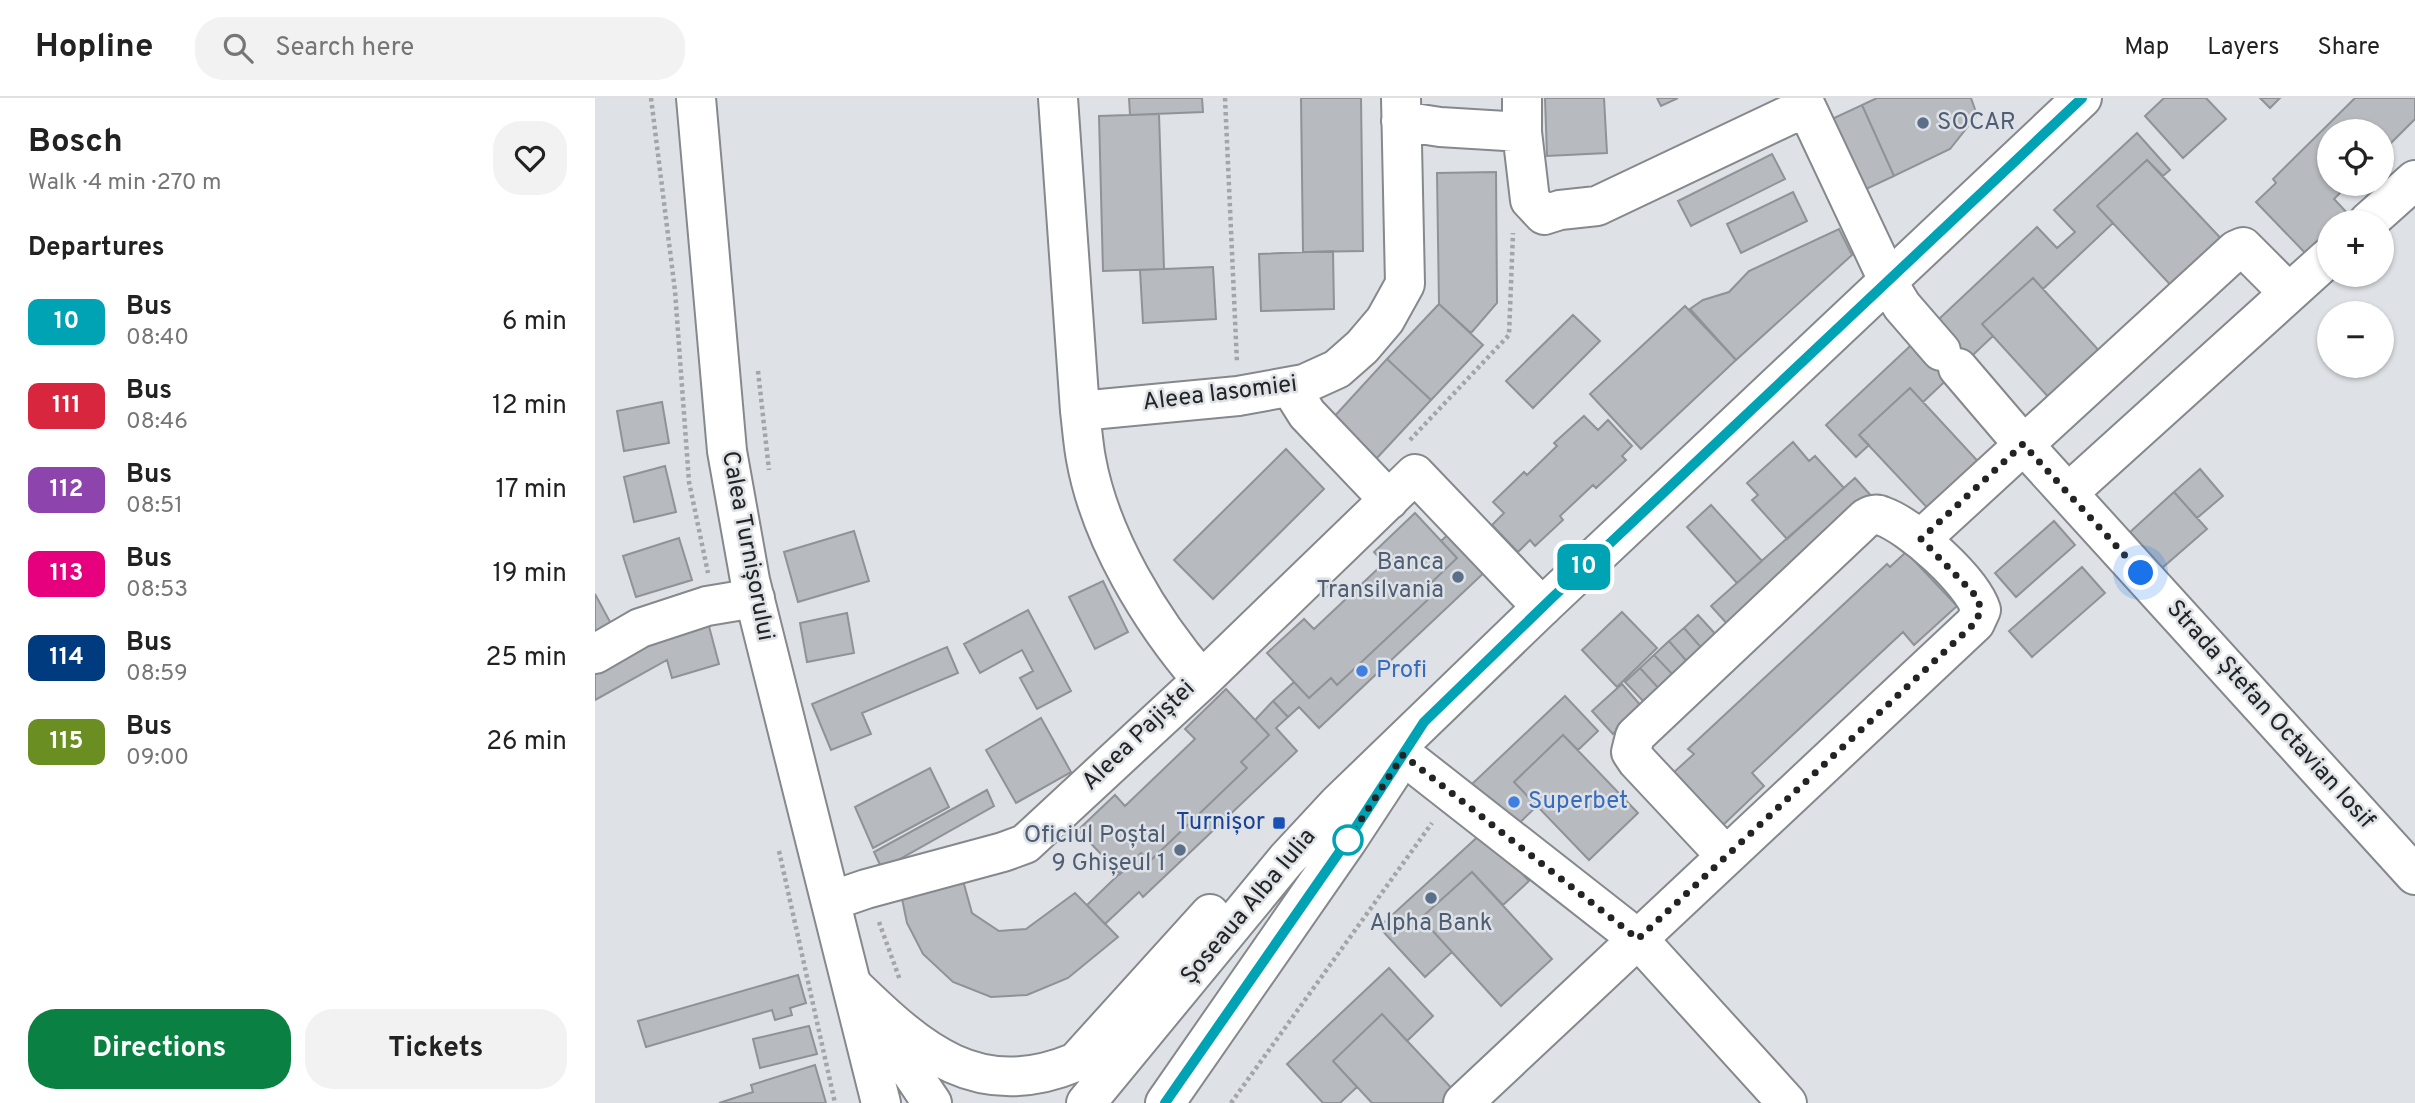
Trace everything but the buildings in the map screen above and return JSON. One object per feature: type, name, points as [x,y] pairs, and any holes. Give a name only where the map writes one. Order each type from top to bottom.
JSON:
[{"type":"street","name":"Calea Turnișorului","points":[[695,98],[727,451],[740,529],[881,1103]]},
{"type":"street","name":"Aleea Pajiștei","points":[[831,901],[1025,844],[1202,680],[1181,656],[1124,566],[1101,511],[1086,461],[1080,411],[1058,98]]},
{"type":"street","name":"Șoseaua Alba Iulia","points":[[1086,1103],[1296,850],[1338,804],[1542,607],[2082,98]]},
{"type":"street","points":[[1544,215],[1597,205],[1804,103]]},
{"type":"street","name":"Strada Ștefan Octavian Iosif","points":[[1804,103],[1902,306],[2023,444],[2415,875]]},
{"type":"street","name":"Aleea Iasomiei","points":[[1080,411],[1238,396],[1304,384],[1337,369],[1362,347],[1385,320],[1405,284],[1401,110],[1440,127],[1522,115],[1530,200],[1544,215]]},
{"type":"street","points":[[2381,210],[2415,180]]},
{"type":"street","points":[[1921,539],[2236,250],[2242,247],[2251,254],[2289,293]]},
{"type":"street","points":[[2069,493],[2317,268]]},
{"type":"street","points":[[1290,387],[1307,414],[1402,487],[1542,607]]},
{"type":"street","points":[[1202,680],[1402,487]]},
{"type":"street","points":[[1464,1103],[1975,623],[1981,610],[1977,597],[1921,539],[1882,516],[1874,514],[1866,517],[1635,736],[1631,752],[1637,761],[1726,856]]},
{"type":"street","points":[[595,654],[640,628],[707,606],[755,598]]},
{"type":"street","points":[[853,986],[951,1077],[982,1090],[1001,1091],[1034,1087],[1056,1078],[1076,1062],[1304,813],[1357,769],[1424,722]]},
{"type":"street","name":"Șoseaua Alba Iulia","points":[[1165,1103],[1347,841],[1424,722]]},
{"type":"street","points":[[1403,755],[1638,939],[1787,1103]]},
{"type":"street","name":"Calea Turnișorului","points":[[853,986],[932,1103]]},
{"type":"path","points":[[651,98],[675,291],[689,482],[710,580]]},
{"type":"path","points":[[1225,98],[1238,396]]},
{"type":"path","points":[[1402,487],[1406,444],[1509,335],[1512,234],[1544,215]]},
{"type":"bus line","name":"10","points":[[1165,1103],[1347,841],[1424,722],[2082,98]]},
{"type":"place","name":"SOCAR","points":[[1923,123]]},
{"type":"place","name":"Banca Transilvania","points":[[1458,577]]},
{"type":"place","name":"Profi","points":[[1362,671]]},
{"type":"place","name":"Superbet","points":[[1514,802]]},
{"type":"place","name":"Turnișor","points":[[1279,823]]},
{"type":"place","name":"Oficiul Poștal 9 Ghișeul 1","points":[[1180,850]]},
{"type":"place","name":"Alpha Bank","points":[[1431,898]]},
{"type":"route","points":[[1348,840],[1403,755],[1638,939],[1975,623],[1981,610],[1977,597],[1921,539],[2023,444],[2141,573]]}]
